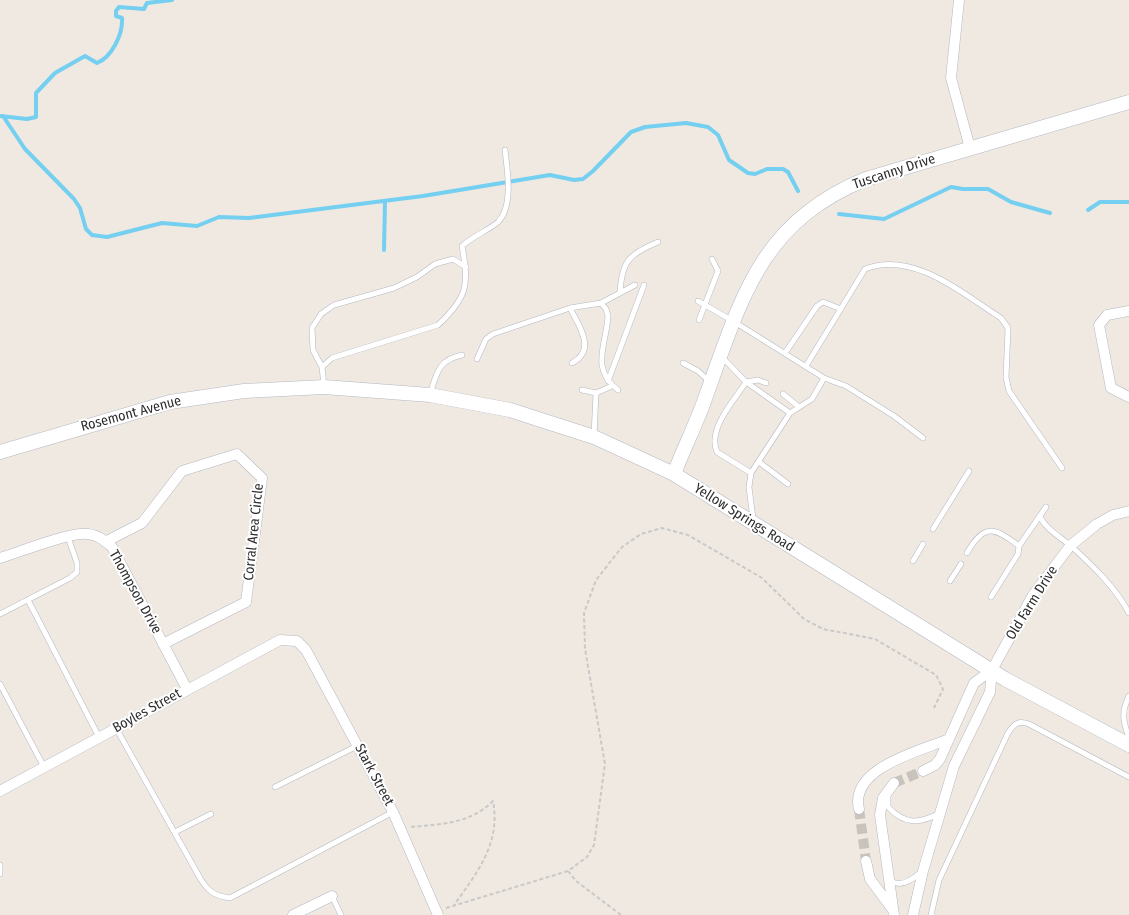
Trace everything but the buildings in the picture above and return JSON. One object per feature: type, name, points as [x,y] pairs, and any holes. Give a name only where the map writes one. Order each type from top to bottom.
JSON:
[{"type":"main road","name":"Tuscanny Drive","points":[[674,474],[752,278],[768,254],[795,223],[826,198],[866,179],[1129,102]]},
{"type":"main road","name":"Yellow Springs Road","points":[[324,387],[430,395],[510,410],[594,436],[674,474],[753,525],[992,670],[1129,745]]},
{"type":"main road","name":"Rosemont Avenue","points":[[0,452],[170,402],[244,391],[324,387]]},
{"type":"street","points":[[959,0],[951,78],[970,148]]},
{"type":"street","points":[[1129,311],[1107,315],[1099,325],[1111,388],[1129,397]]},
{"type":"street","name":"Corral Area Circle","points":[[105,542],[142,523],[182,471],[237,454],[262,478],[246,602],[163,644]]},
{"type":"street","name":"Old Farm Drive","points":[[992,670],[1033,595],[1070,546],[1096,524],[1113,515],[1129,511]]},
{"type":"street","name":"Thompson Drive","points":[[0,558],[68,537],[87,534],[105,542],[112,547],[187,689]]},
{"type":"street","name":"Boyles Street","points":[[0,791],[280,640],[298,641]]},
{"type":"street","name":"Stark Street","points":[[298,641],[306,650],[394,812],[438,913]]},
{"type":"street","points":[[923,771],[935,765],[940,759],[974,683],[992,670]]},
{"type":"street","points":[[913,915],[922,870],[954,766],[990,692],[992,670]]},
{"type":"street","points":[[859,809],[858,791],[866,778],[879,768],[949,738]]},
{"type":"street","points":[[891,787],[883,798],[880,815],[893,913]]},
{"type":"street","points":[[866,861],[870,880],[893,913]]},
{"type":"street","points":[[293,915],[332,896]]},
{"type":"lane","points":[[322,367],[332,358],[438,325],[452,312],[465,292],[466,267],[462,246],[474,235],[498,221],[506,204],[507,172],[505,150]]},
{"type":"lane","points":[[620,292],[624,263],[637,251],[658,242]]},
{"type":"lane","points":[[324,387],[322,367],[313,350],[312,328],[321,314],[334,305],[394,288],[416,277],[435,264],[453,259],[466,267]]},
{"type":"lane","points":[[699,320],[718,271],[712,259]]},
{"type":"lane","points":[[806,366],[865,269],[875,265],[912,267],[927,272],[1001,318],[1008,328],[1006,377],[1009,390],[1062,468]]},
{"type":"lane","points":[[477,359],[486,339],[493,334],[570,308],[600,303],[635,285]]},
{"type":"lane","points":[[582,390],[596,393],[610,384],[644,285]]},
{"type":"lane","points":[[698,301],[734,321],[824,378],[846,386],[894,416],[923,438]]},
{"type":"lane","points":[[785,353],[817,306],[823,302],[841,309]]},
{"type":"lane","points":[[600,303],[606,309],[608,316],[601,368],[610,384],[618,390]]},
{"type":"lane","points":[[570,308],[586,343],[582,356],[572,363]]},
{"type":"lane","points":[[430,395],[439,368],[450,358],[462,355]]},
{"type":"lane","points":[[721,355],[746,382],[790,413]]},
{"type":"lane","points":[[683,363],[698,371],[711,384]]},
{"type":"lane","points":[[753,525],[749,487],[751,473],[790,413],[812,399],[824,378]]},
{"type":"lane","points":[[751,473],[716,452],[714,446],[715,431],[746,382],[758,380],[766,384]]},
{"type":"lane","points":[[594,436],[596,393]]},
{"type":"lane","points":[[783,394],[799,406]]},
{"type":"lane","points":[[758,462],[788,484]]},
{"type":"lane","points":[[932,529],[969,471]]},
{"type":"lane","points":[[991,597],[997,591],[1018,554],[1019,546],[1046,507]]},
{"type":"lane","points":[[1040,517],[1045,526],[1070,546],[1103,578],[1124,603],[1129,613]]},
{"type":"lane","points":[[967,553],[977,536],[986,532],[995,531],[1019,546]]},
{"type":"lane","points":[[0,614],[77,572],[77,563],[68,537]]},
{"type":"lane","points":[[913,561],[923,544]]},
{"type":"lane","points":[[950,581],[961,564]]},
{"type":"lane","points":[[28,600],[100,737]]},
{"type":"lane","points":[[0,684],[44,767]]},
{"type":"lane","points":[[1129,696],[1123,709],[1123,720],[1129,738]]},
{"type":"lane","points":[[932,915],[939,880],[1008,733],[1014,724],[1022,721],[1029,724],[1129,777]]},
{"type":"lane","points":[[116,728],[208,890],[218,897],[230,898],[394,812]]},
{"type":"lane","points":[[274,787],[358,746]]},
{"type":"lane","points":[[891,787],[888,807],[897,816],[910,821],[925,821],[940,813]]},
{"type":"lane","points":[[175,832],[211,814]]},
{"type":"lane","points":[[0,865],[0,874]]},
{"type":"lane","points":[[889,879],[892,883],[902,884],[913,879],[922,870]]},
{"type":"lane","points":[[332,896],[341,915]]},
{"type":"path","points":[[438,913],[454,905],[568,871],[587,858],[594,845],[605,764],[585,649],[584,613],[596,580],[622,547],[641,534],[662,528],[688,535],[762,578],[804,619],[824,629],[875,639],[936,675],[943,689],[934,708]]},
{"type":"path","points":[[401,828],[464,820],[486,808],[493,801],[495,831],[489,851],[477,873],[454,905]]},
{"type":"path","points":[[568,871],[576,881],[621,915]]},
{"type":"waterway","points":[[0,116],[27,119],[36,117],[36,93],[55,73],[85,56],[97,63],[107,56],[116,44],[121,31],[122,18],[116,16],[116,11],[119,7],[144,9],[147,3],[172,0]]},
{"type":"waterway","points":[[3,116],[25,149],[74,199],[80,208],[86,229],[92,235],[107,237],[162,223],[197,226],[219,217],[249,218],[423,196],[550,175],[574,180],[583,179],[631,132],[645,127],[686,123],[708,127],[718,135],[729,160],[748,173],[755,174],[767,169],[783,169],[788,172],[798,191]]},
{"type":"waterway","points":[[839,214],[884,219],[951,187],[988,189],[1011,202],[1050,213]]},
{"type":"waterway","points":[[384,250],[385,201]]},
{"type":"waterway","points":[[1088,210],[1100,202],[1129,202]]},
{"type":"tunnel","points":[[894,783],[923,771]]},
{"type":"tunnel","points":[[859,809],[866,861]]}]
